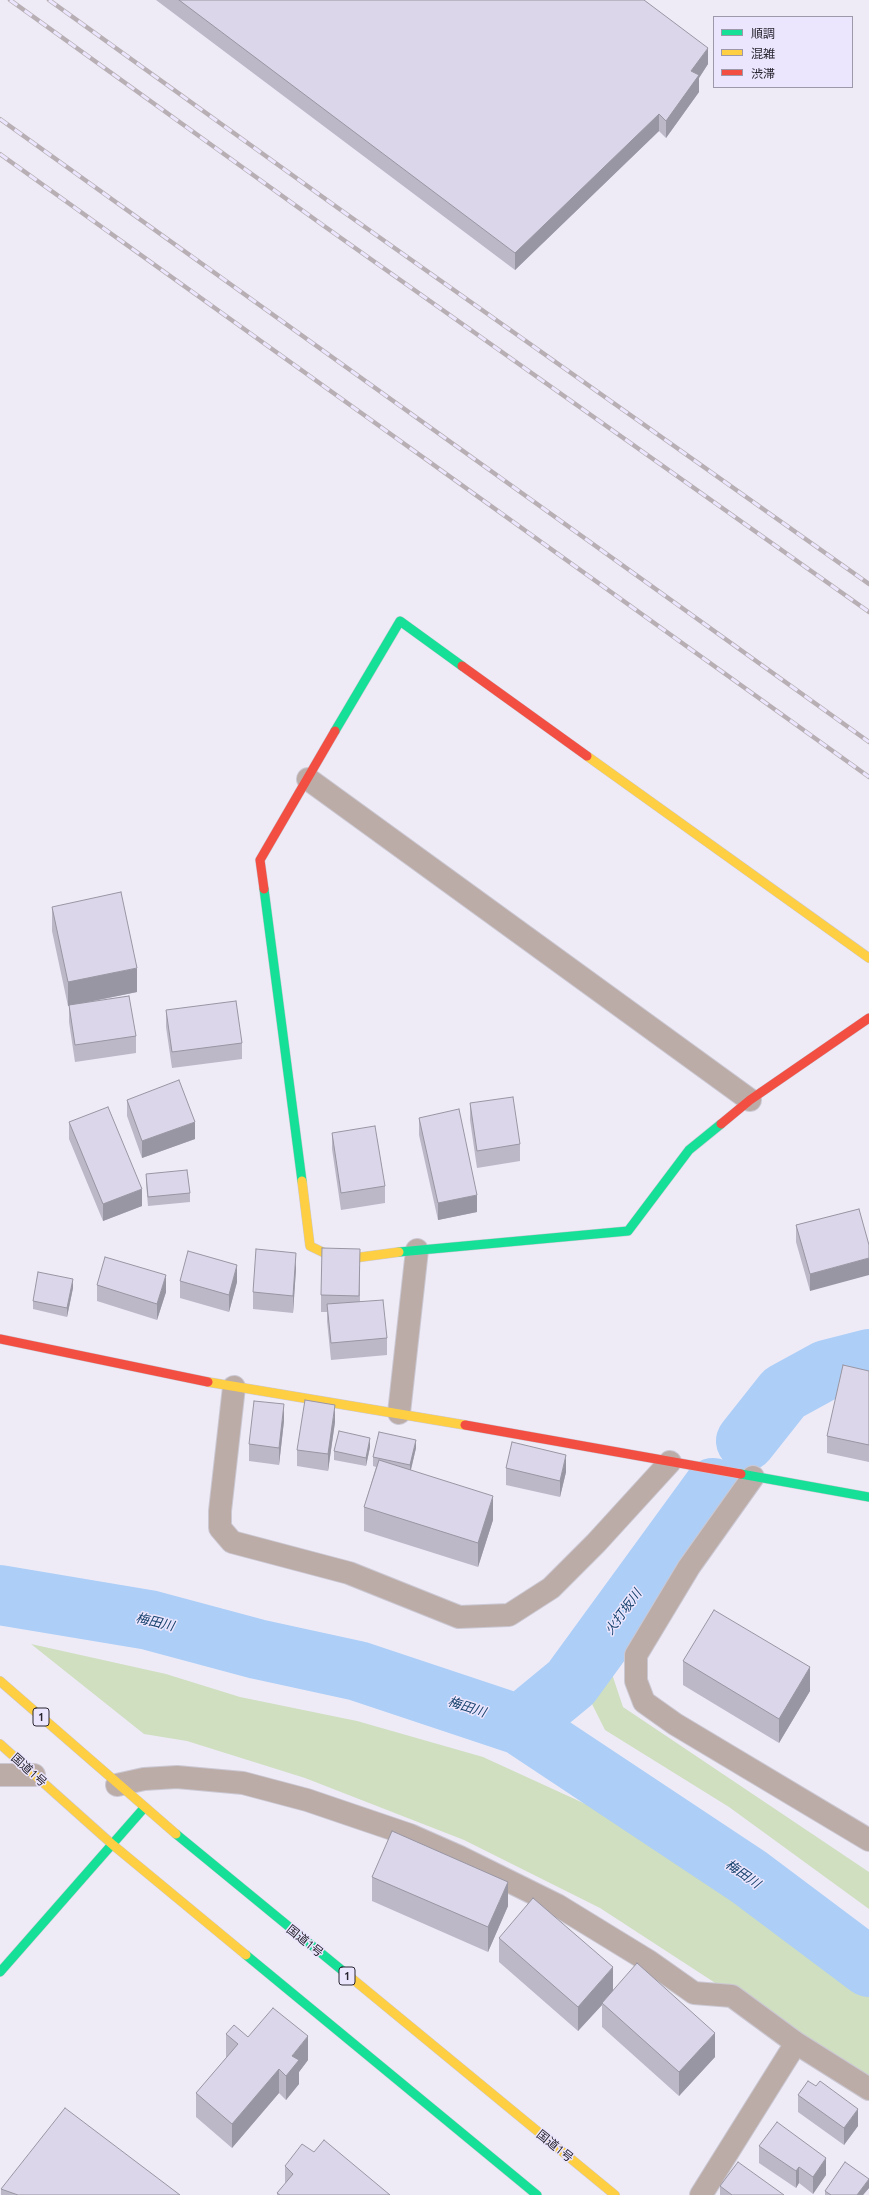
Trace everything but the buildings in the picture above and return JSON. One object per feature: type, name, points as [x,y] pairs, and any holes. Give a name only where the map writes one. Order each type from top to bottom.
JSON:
[{"type":"main road","points":[[869,958],[400,621],[260,860],[310,1246],[339,1260],[417,1250],[628,1231],[689,1150],[750,1100],[869,1018]]},
{"type":"main road","points":[[0,1339],[234,1387],[399,1413],[753,1477],[869,1496]]},
{"type":"main road","name":"国道1号","points":[[0,1681],[144,1808],[614,2195]]},
{"type":"main road","name":"国道1号","points":[[0,1744],[113,1845],[537,2195]]},
{"type":"main road","points":[[0,1972],[144,1808]]},
{"type":"street","points":[[308,779],[750,1100]]},
{"type":"street","points":[[399,1413],[417,1250]]},
{"type":"street","points":[[234,1387],[220,1522],[220,1528],[232,1542],[350,1573],[458,1617],[509,1615],[551,1588],[596,1543],[670,1462]]},
{"type":"street","points":[[753,1477],[689,1567],[636,1655],[636,1681],[644,1702],[675,1724],[869,1840]]},
{"type":"street","points":[[0,1775],[34,1775]]},
{"type":"street","points":[[117,1785],[144,1779],[177,1778],[210,1779],[243,1783],[301,1798],[410,1835],[467,1860],[557,1905],[631,1950],[694,1993],[732,1996],[796,2043],[869,2089]]},
{"type":"street","points":[[701,2195],[796,2043]]},
{"type":"green space","points":[[31,1644],[166,1674],[240,1697],[357,1721],[483,1757],[627,1823],[813,1942],[869,1996],[869,2083],[600,1908],[464,1840],[305,1778],[187,1741],[144,1734]]},
{"type":"green space","points":[[609,1665],[623,1707],[869,1872],[869,1909],[729,1807],[605,1730],[584,1688]]},
{"type":"waterway","name":"火打坂川","points":[[746,1441],[784,1393],[826,1370],[869,1359]]},
{"type":"waterway","name":"火打坂川","points":[[520,1725],[571,1683],[713,1488]]},
{"type":"waterway","name":"梅田川","points":[[0,1595],[149,1620],[257,1649],[358,1671],[520,1725],[749,1877],[869,1967]]},
{"type":"railway","points":[[10,0],[324,226],[869,612]]},
{"type":"railway","points":[[49,0],[338,208],[869,584]]},
{"type":"railway","points":[[0,119],[869,742]]},
{"type":"railway","points":[[0,154],[869,777]]},
{"type":"traffic: fast","points":[[335,731],[400,621],[462,666]]},
{"type":"traffic: fast","points":[[264,889],[302,1181]]},
{"type":"traffic: fast","points":[[399,1252],[628,1231],[689,1150],[721,1124]]},
{"type":"traffic: fast","points":[[741,1474],[869,1497]]},
{"type":"traffic: fast","points":[[0,1972],[144,1808]]},
{"type":"traffic: fast","points":[[176,1834],[349,1976]]},
{"type":"traffic: fast","points":[[246,1955],[537,2195]]},
{"type":"traffic: slow","points":[[587,756],[869,958]]},
{"type":"traffic: slow","points":[[302,1181],[310,1246],[339,1260],[399,1252]]},
{"type":"traffic: slow","points":[[208,1382],[465,1425]]},
{"type":"traffic: slow","points":[[0,1681],[176,1834]]},
{"type":"traffic: slow","points":[[0,1744],[113,1845],[246,1955]]},
{"type":"traffic: slow","points":[[349,1976],[615,2195]]},
{"type":"traffic: jam","points":[[462,666],[587,756]]},
{"type":"traffic: jam","points":[[264,889],[260,860],[335,731]]},
{"type":"traffic: jam","points":[[721,1124],[750,1100],[869,1018]]},
{"type":"traffic: jam","points":[[0,1339],[208,1382]]},
{"type":"traffic: jam","points":[[465,1425],[741,1474]]}]
